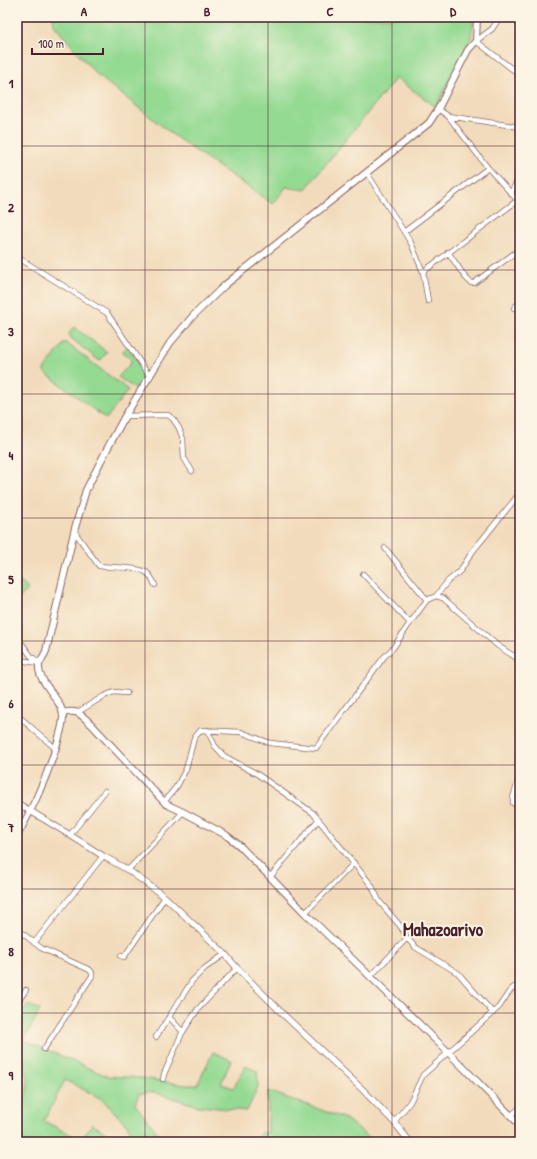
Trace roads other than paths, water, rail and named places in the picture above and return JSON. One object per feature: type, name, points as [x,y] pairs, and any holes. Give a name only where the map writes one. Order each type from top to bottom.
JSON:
[{"type":"main road","points":[[17,836],[51,764],[64,716],[40,674],[40,663],[46,651],[74,532],[86,490],[102,457],[125,416],[170,343],[181,329],[225,285],[429,123],[438,109],[468,50],[476,41],[477,17]]},
{"type":"main road","points":[[63,712],[78,712],[164,802],[226,835],[240,846],[305,913],[448,1052],[520,1125]]},
{"type":"street","points":[[500,17],[492,29],[476,41],[520,75]]},
{"type":"street","points":[[423,272],[448,252],[519,201],[488,168],[448,116],[438,109]]},
{"type":"street","points":[[448,116],[520,127]]},
{"type":"street","points":[[404,232],[488,168]]},
{"type":"street","points":[[367,173],[412,243],[423,272],[428,301]]},
{"type":"street","points":[[511,193],[520,175]]},
{"type":"street","points":[[448,252],[465,277],[471,283],[474,283],[520,249]]},
{"type":"street","points":[[17,257],[107,313],[150,377]]},
{"type":"street","points":[[514,308],[520,302]]},
{"type":"street","points":[[125,416],[168,415],[173,419],[179,428],[183,439],[184,458],[192,471]]},
{"type":"street","points":[[164,802],[177,786],[186,769],[194,738],[201,730],[241,732],[270,743],[316,748],[384,656],[393,648],[428,600],[436,596],[448,581],[460,570],[473,551],[520,493]]},
{"type":"street","points":[[74,532],[99,566],[134,569],[145,572],[152,578],[155,585]]},
{"type":"street","points":[[386,548],[428,600]]},
{"type":"street","points":[[363,574],[410,623]]},
{"type":"street","points":[[436,596],[443,598],[498,646],[520,660]]},
{"type":"street","points":[[17,637],[32,656],[40,663]]},
{"type":"street","points":[[17,660],[40,663]]},
{"type":"street","points":[[78,712],[85,706],[114,692],[127,693]]},
{"type":"street","points":[[17,715],[56,748]]},
{"type":"street","points":[[207,730],[215,746],[224,756],[257,774],[313,813],[372,886],[379,901],[401,927],[415,947],[458,973],[493,1013]]},
{"type":"street","points":[[520,775],[513,798],[513,803],[516,805],[520,804]]},
{"type":"street","points":[[70,835],[105,791]]},
{"type":"street","points":[[17,803],[128,870],[165,897],[225,954],[285,1016],[364,1090],[394,1122],[410,1142]]},
{"type":"street","points":[[128,870],[183,812]]},
{"type":"street","points":[[270,877],[319,819]]},
{"type":"street","points":[[34,943],[103,856]]},
{"type":"street","points":[[305,913],[354,863]]},
{"type":"street","points":[[121,956],[124,957],[165,897]]},
{"type":"street","points":[[17,929],[34,943],[47,951],[90,970],[92,973],[92,976],[44,1049]]},
{"type":"street","points":[[370,977],[408,938]]},
{"type":"street","points":[[156,1037],[192,981],[205,968],[225,954]]},
{"type":"street","points":[[163,1079],[183,1032],[198,1009],[237,968]]},
{"type":"street","points":[[394,1122],[410,1102],[423,1075],[493,1013],[514,987],[520,988]]},
{"type":"street","points":[[17,1002],[26,990]]},
{"type":"street","points":[[169,1017],[183,1032]]},
{"type":"street","points":[[511,1115],[520,1108]]},
{"type":"district","name":"Mahazoarivo","points":[[443,929]]}]
